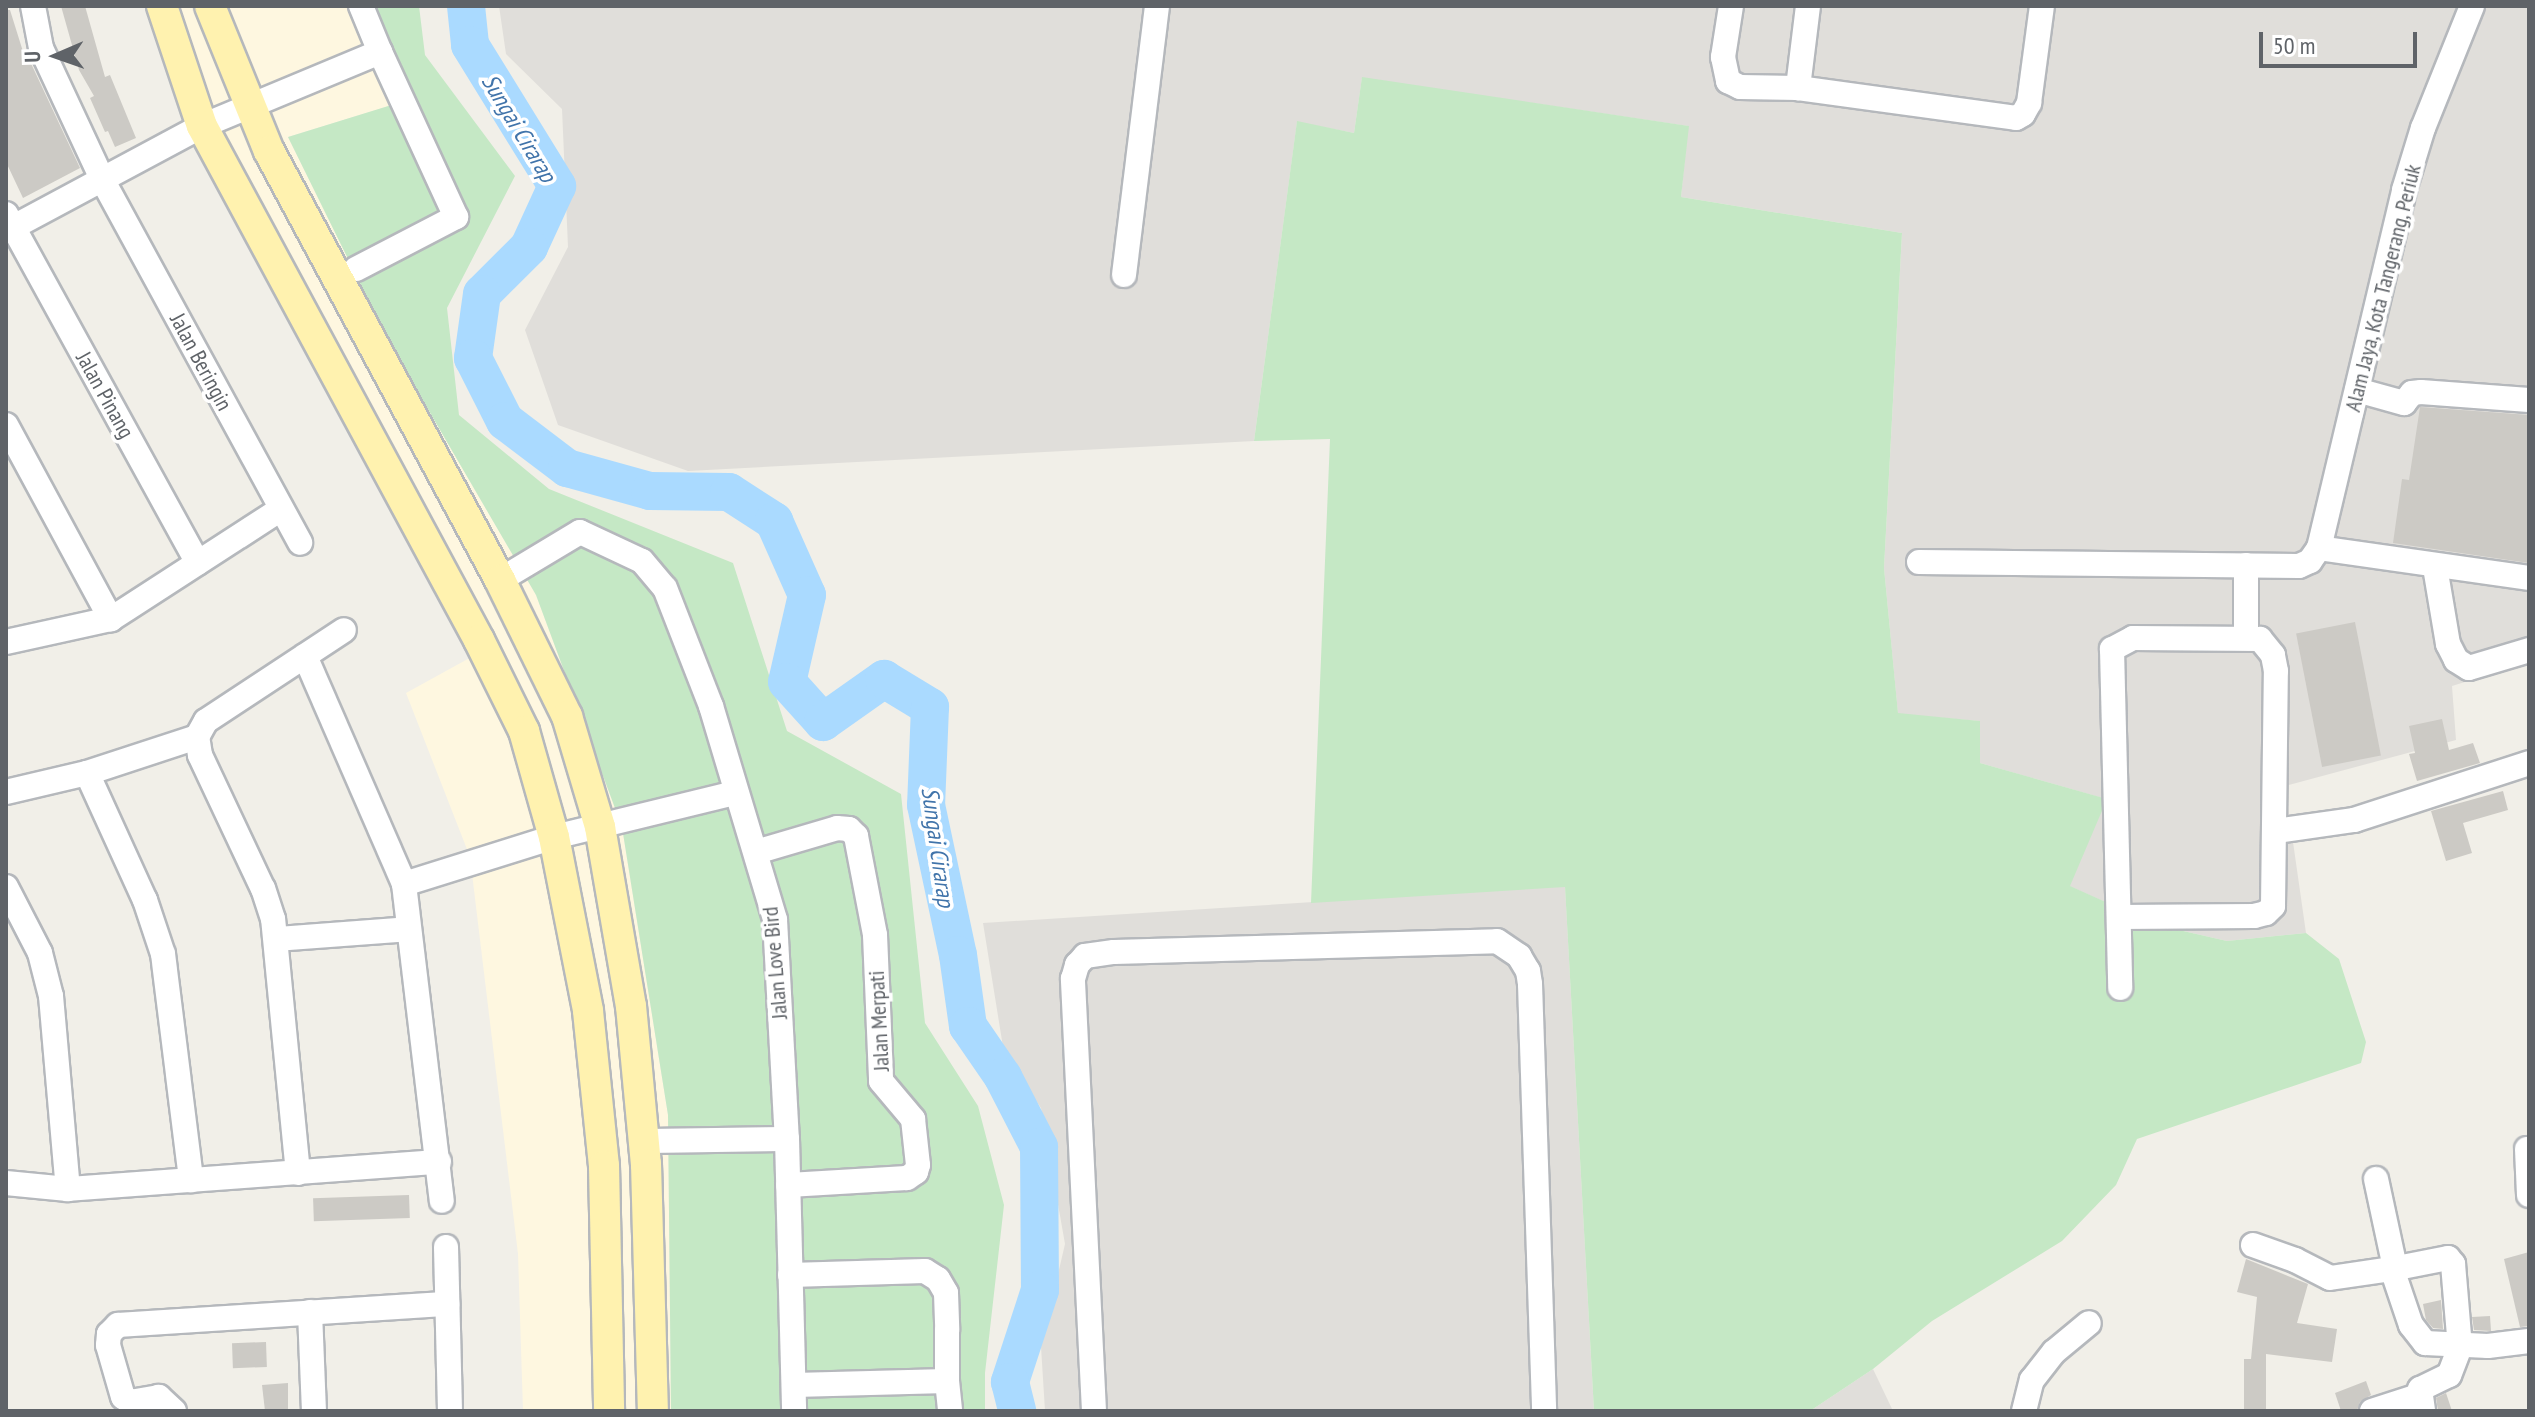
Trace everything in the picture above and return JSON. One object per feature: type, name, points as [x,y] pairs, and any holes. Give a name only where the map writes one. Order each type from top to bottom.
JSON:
[{"type":"main road","points":[[162,6],[500,580],[567,716],[588,1011],[602,1151],[609,1411]]},
{"type":"main road","points":[[210,6],[225,116],[479,640],[576,832],[631,1006],[644,1141],[653,1411]]},
{"type":"street","name":"Jalan Beringin","points":[[33,6],[41,48],[103,181],[300,543]]},
{"type":"street","points":[[356,269],[456,217],[361,6]]},
{"type":"street","points":[[1124,275],[1157,6]]},
{"type":"street","points":[[1731,6],[1723,57],[1728,81],[1740,87],[1798,88],[2016,118],[2023,114],[2029,103],[2042,6]]},
{"type":"street","points":[[1798,88],[1808,6]]},
{"type":"street","name":"Alam Jaya, Kota Tangerang, Periuk","points":[[2319,548],[2404,190],[2423,128],[2472,6]]},
{"type":"street","points":[[8,224],[103,181],[225,116],[380,52]]},
{"type":"street","name":"Jalan Pinang","points":[[8,224],[198,563]]},
{"type":"street","points":[[2357,390],[2404,403],[2412,393],[2421,392],[2529,400]]},
{"type":"street","points":[[6,425],[111,619]]},
{"type":"street","points":[[6,642],[111,619],[281,509]]},
{"type":"street","name":"Jalan Love Bird","points":[[500,580],[577,532],[600,540],[652,568],[665,588],[711,706],[734,793],[756,852],[777,931],[787,1139],[794,1411]]},
{"type":"street","points":[[1919,562],[2299,566],[2310,561],[2319,548],[2435,567],[2529,578]]},
{"type":"street","points":[[2246,565],[2246,638]]},
{"type":"street","points":[[2435,567],[2448,644],[2456,660],[2469,668],[2529,650]]},
{"type":"street","points":[[298,1173],[277,939],[263,889],[200,755],[197,737],[206,721],[344,630]]},
{"type":"street","points":[[2119,917],[2254,916],[2266,913],[2273,906],[2276,671],[2273,655],[2266,643],[2246,638],[2133,638],[2112,649],[2120,988]]},
{"type":"street","points":[[305,656],[404,884],[442,1201]]},
{"type":"street","points":[[6,792],[87,773],[197,737]]},
{"type":"street","points":[[2283,830],[2354,820],[2529,763]]},
{"type":"street","points":[[87,773],[145,900],[163,954],[191,1180]]},
{"type":"street","points":[[404,884],[576,832],[734,793]]},
{"type":"street","name":"Jalan Merpati","points":[[756,852],[837,828],[849,829],[856,836],[875,935],[881,1081],[885,1090],[911,1114],[918,1165],[916,1172],[907,1178],[788,1185]]},
{"type":"street","points":[[6,887],[40,953],[51,996],[68,1189]]},
{"type":"street","points":[[277,939],[409,929]]},
{"type":"street","points":[[1094,1411],[1073,979],[1077,965],[1085,956],[1114,952],[1497,941],[1519,956],[1528,971],[1530,984],[1544,1411]]},
{"type":"street","points":[[644,1141],[787,1139]]},
{"type":"street","points":[[2527,1149],[2529,1195]]},
{"type":"street","points":[[6,1183],[68,1189],[439,1162]]},
{"type":"street","points":[[2376,1179],[2393,1269],[2418,1338],[2440,1347],[2529,1341]]},
{"type":"street","points":[[2253,1245],[2295,1260],[2330,1278],[2452,1259],[2460,1347],[2449,1375],[2422,1386],[2421,1404],[2372,1411]]},
{"type":"street","points":[[446,1247],[450,1411]]},
{"type":"street","points":[[790,1275],[925,1271],[934,1276],[946,1293],[950,1411]]},
{"type":"street","points":[[174,1411],[159,1397],[131,1402],[123,1397],[108,1345],[109,1334],[118,1325],[447,1304]]},
{"type":"street","points":[[310,1312],[314,1411]]},
{"type":"street","points":[[2024,1411],[2032,1380],[2054,1352],[2089,1323]]},
{"type":"street","points":[[794,1385],[947,1381]]},
{"type":"shaded area","points":[[150,6],[364,6],[399,103],[288,137],[390,344],[536,595],[622,827],[668,1115],[671,1411],[523,1411],[518,1254],[470,857],[406,693],[475,655]]},
{"type":"shaded area","points":[[499,6],[2529,6],[2529,662],[2452,686],[2456,740],[2285,786],[2306,933],[2227,941],[2157,925],[2069,886],[2106,799],[1980,763],[1979,721],[1898,714],[1884,568],[1902,233],[1681,197],[1688,126],[1362,78],[1354,133],[1297,122],[1254,441],[688,471],[558,425],[525,330],[568,247],[562,109],[506,54]]},
{"type":"shaded area","points":[[1565,886],[1594,1411],[1045,1411],[1041,1347],[1065,1244],[1041,1108],[1004,1053],[983,923]]},
{"type":"shaded area","points":[[1873,1369],[1893,1411],[1810,1411]]},
{"type":"green space","points":[[364,6],[419,6],[425,55],[515,176],[447,308],[459,415],[549,489],[733,563],[787,731],[901,794],[925,1023],[978,1106],[1004,1205],[985,1373],[985,1411],[671,1411],[668,1115],[622,827],[536,595],[390,344],[288,137],[398,103]]},
{"type":"green space","points":[[1362,77],[1689,126],[1681,197],[1902,233],[1884,568],[1898,713],[1980,721],[1980,763],[2107,799],[2070,886],[2157,925],[2227,941],[2306,933],[2339,959],[2366,1042],[2361,1063],[2137,1139],[2116,1185],[2062,1241],[1932,1321],[1873,1369],[1810,1411],[1594,1411],[1565,887],[1311,903],[1330,439],[1254,441],[1297,121],[1354,133]]},
{"type":"building","points":[[61,6],[85,6],[105,77],[110,75],[136,138],[115,147],[108,131],[105,132],[90,98],[94,96],[79,70]]},
{"type":"building","points":[[6,10],[10,10],[25,58],[28,57],[80,168],[23,198],[6,162]]},
{"type":"building","points":[[2420,407],[2529,415],[2529,563],[2393,543],[2402,479],[2409,480]]},
{"type":"building","points":[[2355,622],[2381,756],[2322,767],[2296,633]]},
{"type":"building","points":[[2442,719],[2449,750],[2473,743],[2480,763],[2417,781],[2409,754],[2415,753],[2409,726]]},
{"type":"building","points":[[2503,791],[2508,810],[2463,823],[2472,853],[2446,861],[2431,811]]},
{"type":"building","points":[[409,1195],[410,1218],[314,1221],[313,1198]]},
{"type":"building","points":[[2529,1252],[2529,1326],[2520,1327],[2504,1259]]},
{"type":"building","points":[[2246,1259],[2308,1284],[2297,1323],[2337,1329],[2332,1362],[2266,1354],[2266,1411],[2244,1411],[2244,1359],[2251,1359],[2257,1297],[2237,1292]]},
{"type":"building","points":[[2441,1300],[2443,1329],[2433,1328],[2426,1320],[2423,1304]]},
{"type":"building","points":[[2490,1316],[2491,1331],[2474,1330],[2472,1317]]},
{"type":"building","points":[[266,1342],[267,1367],[233,1368],[232,1343]]},
{"type":"building","points":[[2366,1381],[2371,1395],[2360,1402],[2357,1411],[2341,1411],[2335,1393]]},
{"type":"building","points":[[288,1383],[288,1411],[265,1411],[262,1385]]},
{"type":"building","points":[[2446,1393],[2452,1411],[2438,1411],[2436,1398]]},
{"type":"waterway","name":"Sungai Cirarap","points":[[466,6],[470,45],[557,186],[529,247],[482,294],[473,358],[505,421],[567,468],[650,491],[729,492],[774,521],[807,595],[787,682],[823,722],[884,679],[930,707],[926,805],[958,955],[968,1026],[1003,1077],[1039,1147],[1040,1290],[1010,1382],[1017,1411]]}]
